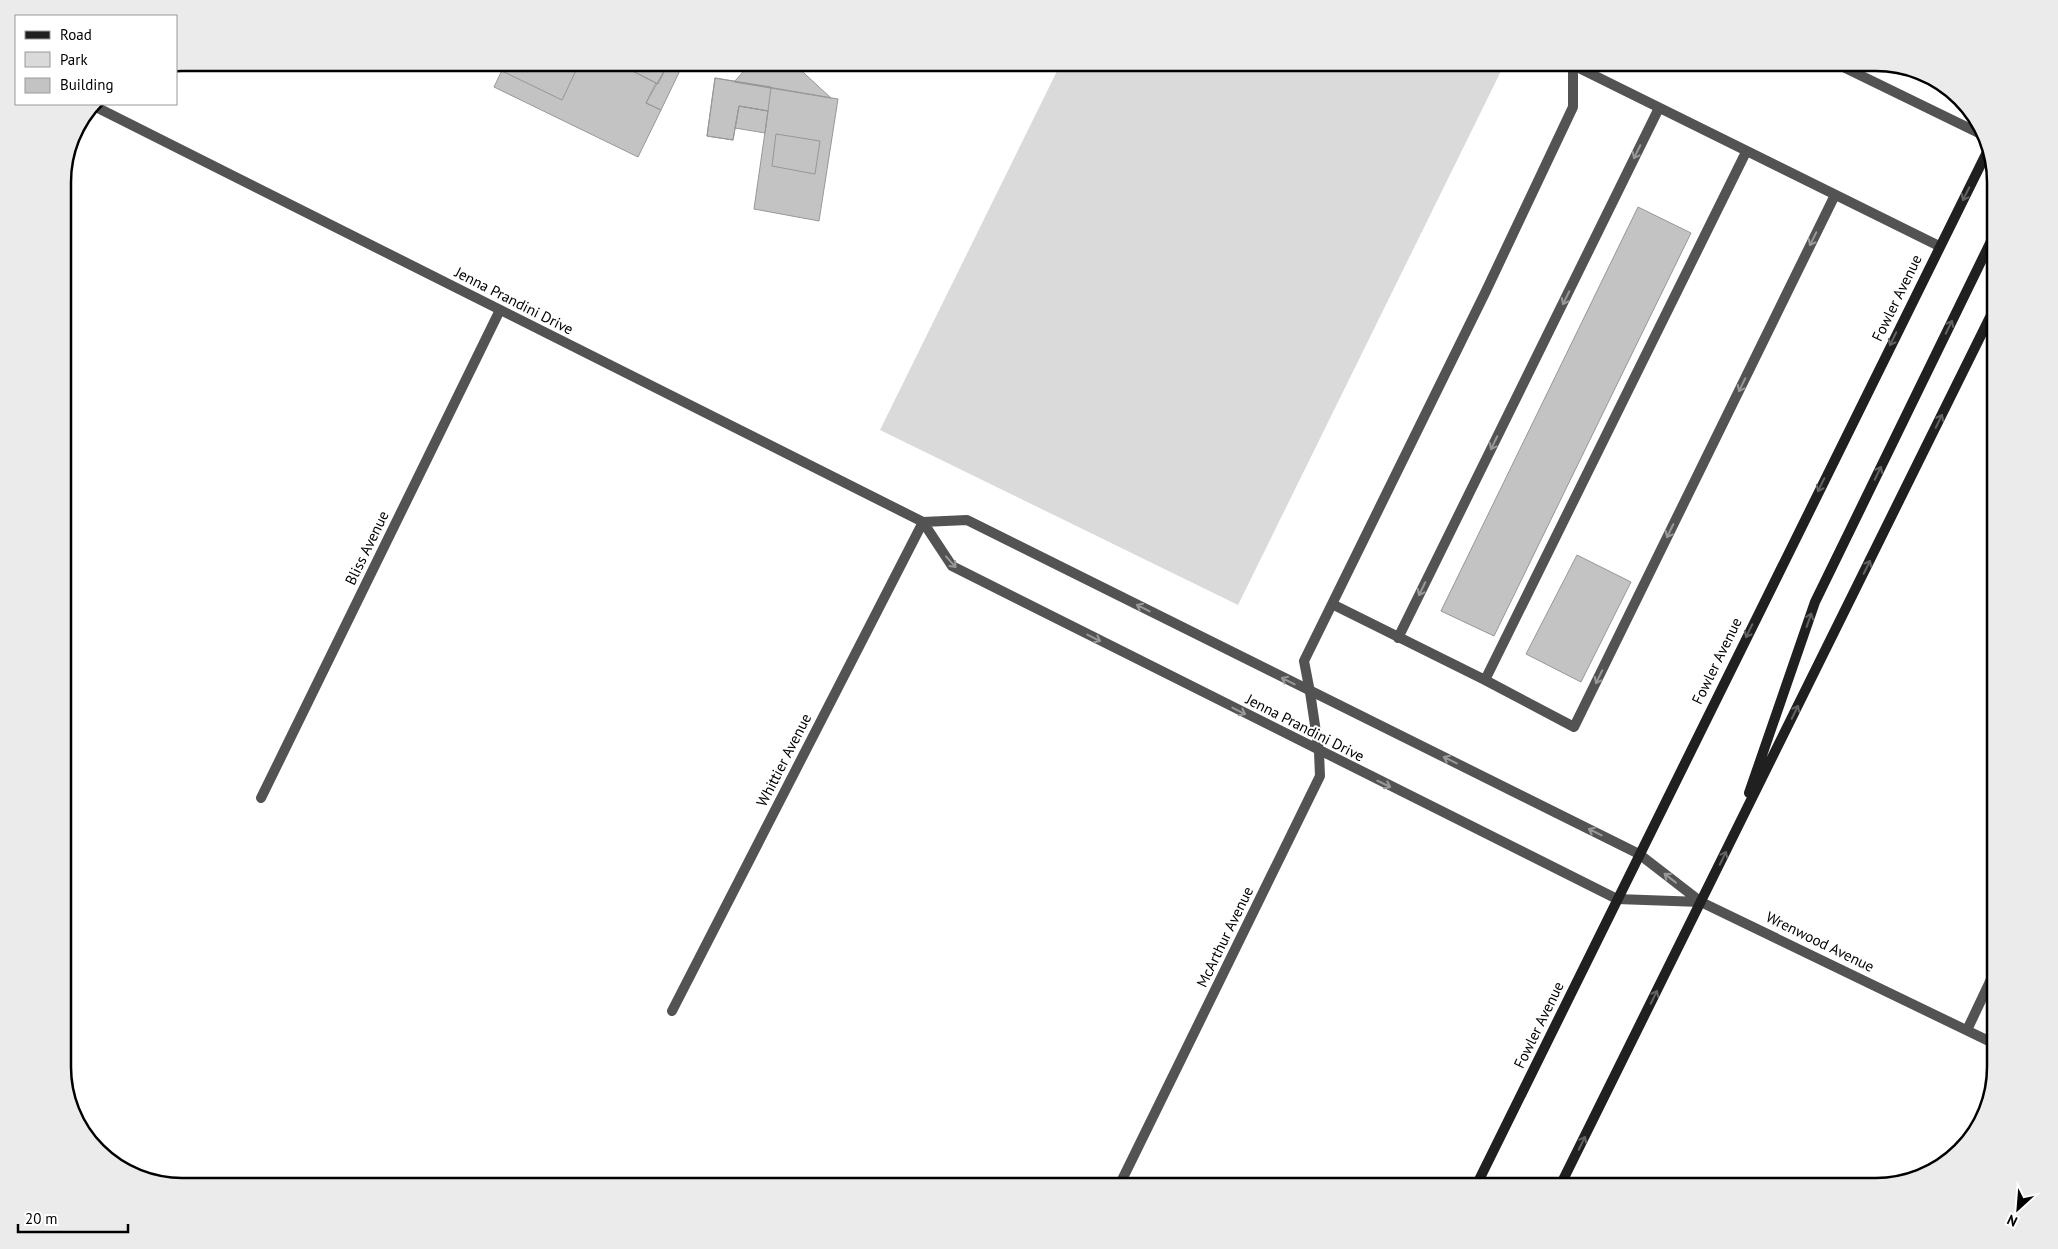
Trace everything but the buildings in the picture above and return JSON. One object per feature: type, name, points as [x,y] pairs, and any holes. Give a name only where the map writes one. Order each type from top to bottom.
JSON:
[{"type":"main road","name":"Fowler Avenue","points":[[1480,1178],[1984,157]]},
{"type":"main road","points":[[1736,832],[1815,602],[1987,249]]},
{"type":"main road","points":[[1564,1178],[1987,323]]},
{"type":"street","name":"McArthur Avenue","points":[[1123,1178],[1320,776],[1319,752],[1304,661],[1485,293],[1572,107],[1570,71]]},
{"type":"street","points":[[1584,71],[1939,246]]},
{"type":"street","points":[[1852,71],[1973,130]]},
{"type":"street","points":[[1398,638],[1659,108]]},
{"type":"street","name":"Jenna Prandini Drive","points":[[99,109],[923,522],[967,520],[1639,854]]},
{"type":"street","points":[[1485,680],[1746,152]]},
{"type":"street","points":[[1332,604],[1485,680],[1574,727],[1835,195]]},
{"type":"street","name":"Bliss Avenue","points":[[261,798],[500,310]]},
{"type":"street","name":"Jenna Prandini Drive","points":[[923,522],[952,566],[1319,752],[1617,899],[1701,902]]},
{"type":"street","name":"Whittier Avenue","points":[[672,1011],[923,522]]},
{"type":"street","name":"Wrenwood Avenue","points":[[1639,854],[1701,902],[1987,1040]]},
{"type":"street","points":[[1967,1030],[1987,989]]},
{"type":"green space","points":[[1057,71],[1501,71],[1238,605],[880,430]]}]
